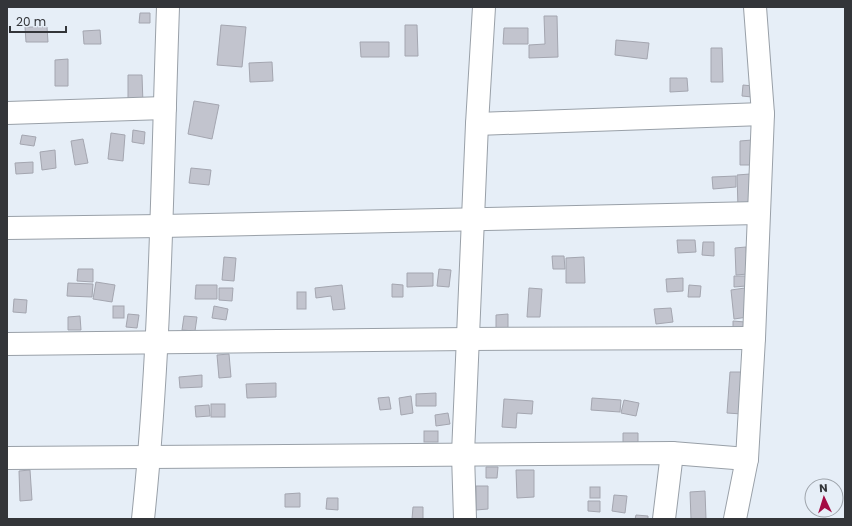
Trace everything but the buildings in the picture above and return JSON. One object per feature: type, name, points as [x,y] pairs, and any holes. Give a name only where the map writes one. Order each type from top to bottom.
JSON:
[{"type":"street","points":[[143,519],[150,456],[162,226],[164,108],[168,7]]},
{"type":"street","points":[[465,519],[463,454],[477,124],[484,7]]},
{"type":"street","points":[[735,519],[747,459],[754,338],[763,114],[755,7]]},
{"type":"street","points":[[7,113],[164,108]]},
{"type":"street","points":[[477,124],[763,114]]},
{"type":"street","points":[[7,228],[758,213]]},
{"type":"street","points":[[7,344],[469,339],[754,338]]},
{"type":"street","points":[[7,458],[672,453],[747,459]]},
{"type":"street","points":[[664,519],[672,453]]}]
